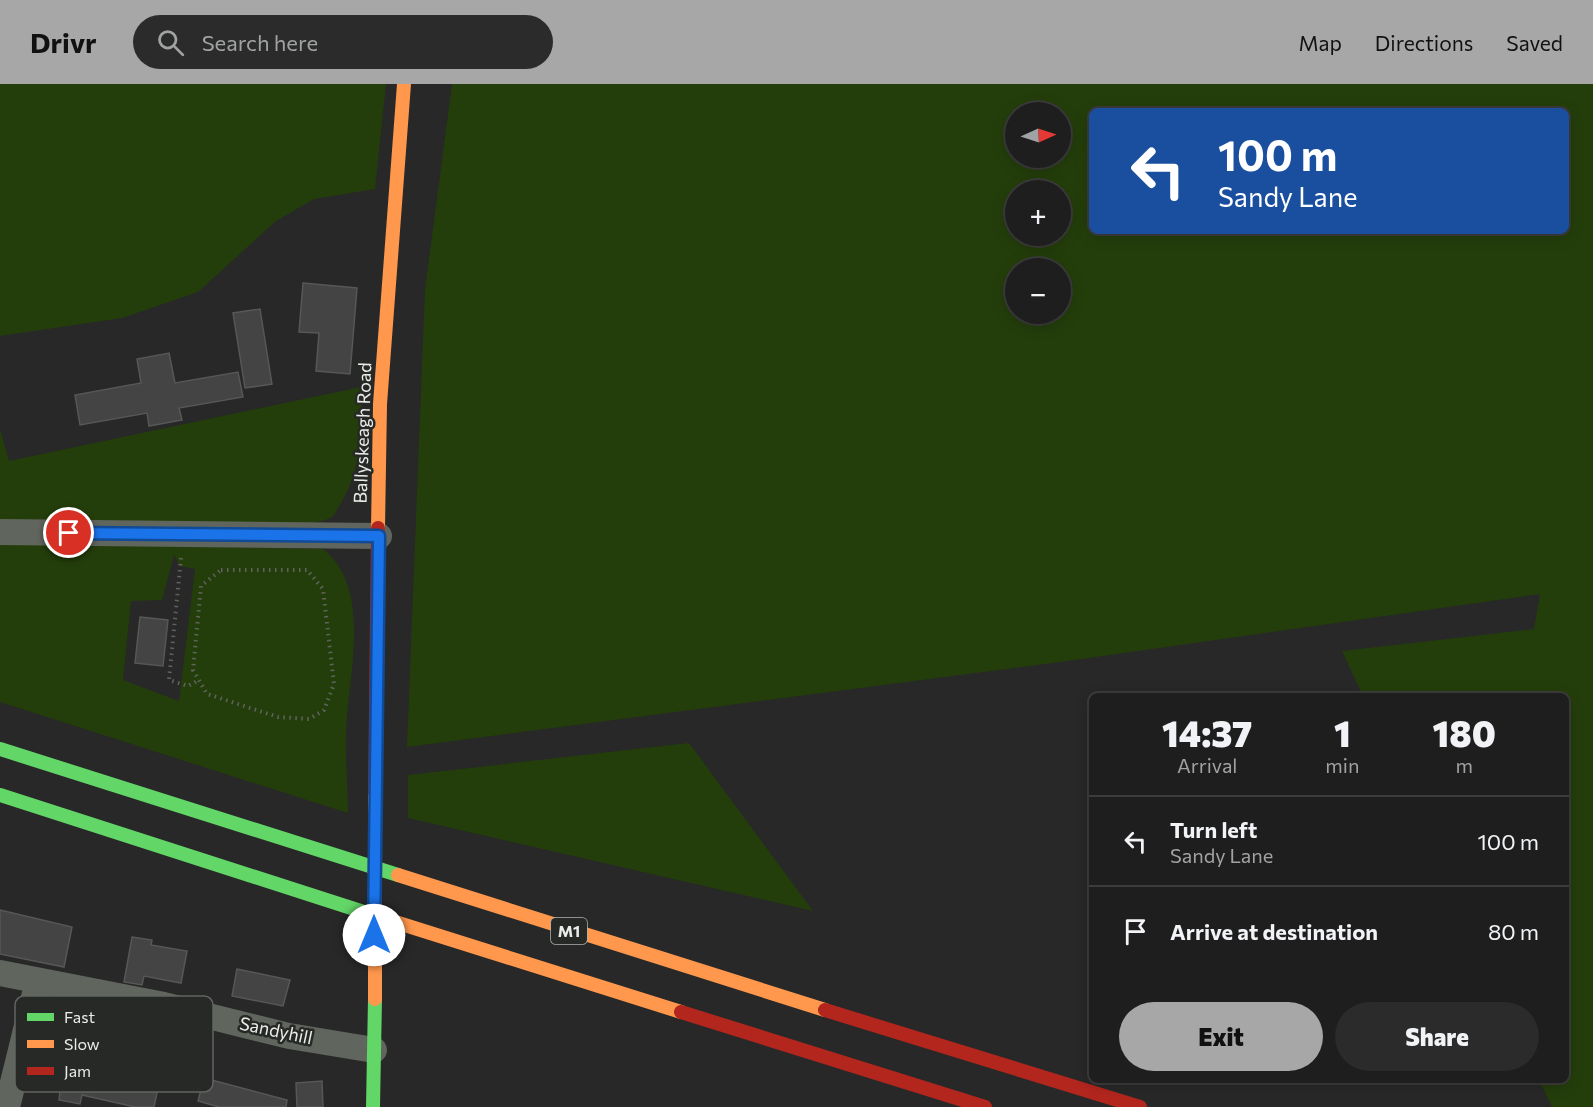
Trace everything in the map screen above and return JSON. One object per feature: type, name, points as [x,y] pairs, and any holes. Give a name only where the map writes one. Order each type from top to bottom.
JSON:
[{"type":"main road","name":"Ballyskeagh Road","points":[[372,1107],[380,404],[405,84]]},
{"type":"main road","name":"M1","points":[[0,749],[724,980],[1140,1107]]},
{"type":"main road","name":"M1","points":[[0,795],[985,1107]]},
{"type":"street","points":[[0,532],[379,536]]},
{"type":"street","name":"Sandyhill","points":[[0,973],[117,996]]},
{"type":"street","points":[[34,996],[38,981]]},
{"type":"street","name":"Sandyhill","points":[[213,1017],[289,1036],[374,1050]]},
{"type":"street","points":[[7,1107],[15,1074]]},
{"type":"path","points":[[184,534],[169,680],[188,686],[199,680]]},
{"type":"path","points":[[221,570],[307,570],[323,589],[334,684],[324,710],[309,719],[279,717],[207,694],[199,680],[193,670],[201,586],[221,570]]},
{"type":"green space","points":[[0,84],[386,84],[375,189],[314,199],[276,221],[198,292],[122,318],[0,336]]},
{"type":"green space","points":[[452,84],[1593,84],[1593,1107],[1552,1107],[1540,1083],[1569,1083],[1569,693],[1362,693],[1342,651],[1534,629],[1540,594],[1053,663],[407,747],[425,290]]},
{"type":"green space","points":[[361,387],[362,418],[357,463],[340,505],[332,517],[327,519],[309,523],[0,520],[0,429],[9,461]]},
{"type":"green space","points":[[0,543],[323,549],[339,566],[348,587],[353,611],[354,636],[346,734],[348,813],[0,702]],"holes":[[[174,555],[180,566],[195,569],[179,701],[123,680],[131,601],[162,600]]]},
{"type":"green space","points":[[689,743],[813,911],[408,818],[408,775]]},
{"type":"building","points":[[303,283],[357,288],[350,374],[316,371],[319,333],[299,332]]},
{"type":"building","points":[[260,309],[272,384],[245,388],[233,313]]},
{"type":"building","points":[[169,353],[175,383],[238,372],[243,397],[179,408],[182,420],[149,426],[147,413],[80,425],[75,395],[141,383],[137,359]]},
{"type":"building","points":[[140,617],[168,620],[163,666],[135,663]]},
{"type":"building","points":[[0,910],[72,927],[64,967],[0,954]]},
{"type":"building","points":[[132,937],[152,940],[151,945],[187,951],[181,983],[144,976],[142,985],[124,982]]},
{"type":"building","points":[[237,969],[290,980],[283,1006],[232,996]]},
{"type":"building","points":[[213,1080],[287,1100],[286,1107],[219,1107],[198,1101],[200,1092],[213,1092]]},
{"type":"building","points":[[322,1081],[323,1107],[297,1107],[296,1083]]},
{"type":"building","points":[[60,1092],[157,1092],[154,1107],[135,1107],[82,1095],[80,1104],[59,1100]]},
{"type":"traffic: fast","points":[[0,749],[398,875]]},
{"type":"traffic: fast","points":[[0,795],[373,915]]},
{"type":"traffic: fast","points":[[373,1107],[375,999]]},
{"type":"traffic: slow","points":[[378,528],[380,404],[404,84]]},
{"type":"traffic: slow","points":[[375,797],[375,999]]},
{"type":"traffic: slow","points":[[398,875],[825,1010]]},
{"type":"traffic: slow","points":[[373,915],[681,1012]]},
{"type":"traffic: jam","points":[[375,797],[378,528]]},
{"type":"traffic: jam","points":[[825,1010],[1140,1107]]},
{"type":"traffic: jam","points":[[681,1012],[985,1107]]},
{"type":"route","points":[[69,533],[379,536],[374,935]]}]
